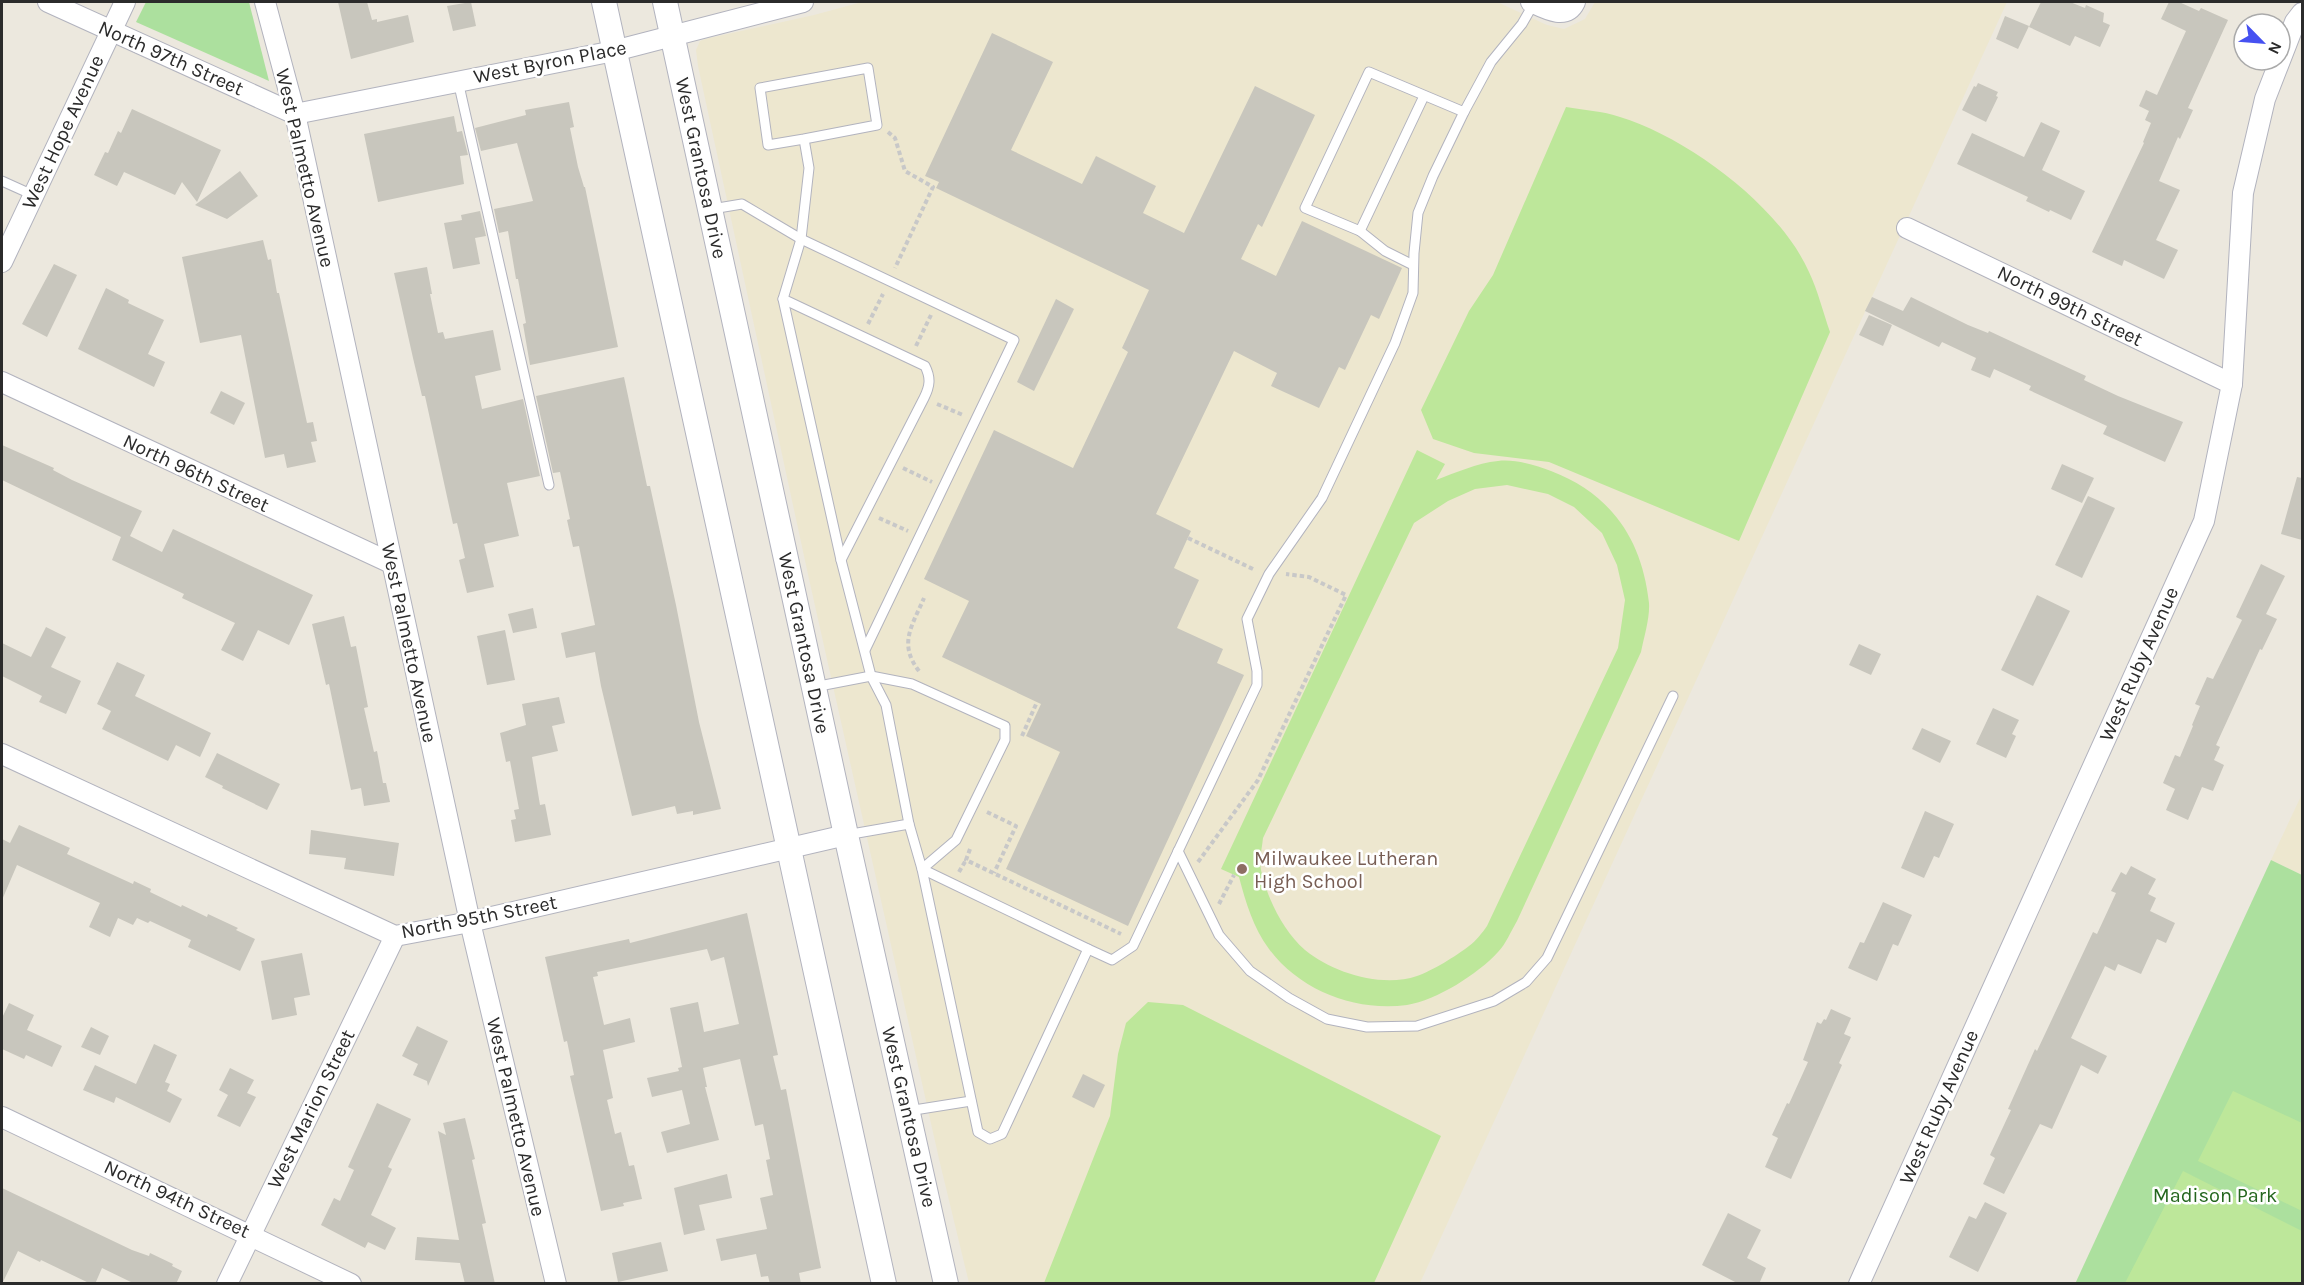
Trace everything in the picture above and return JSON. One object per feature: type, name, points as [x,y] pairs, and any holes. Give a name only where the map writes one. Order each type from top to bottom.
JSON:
[{"type":"street","name":"North 97th Street","points":[[48,2],[295,114]]},
{"type":"street","name":"West Hope Avenue","points":[[2,262],[125,2]]},
{"type":"street","name":"West Palmetto Avenue","points":[[265,2],[295,114],[470,922],[556,1284]]},
{"type":"street","points":[[604,2],[884,1284]]},
{"type":"street","name":"West Grantosa Drive","points":[[665,2],[813,687],[946,1284]]},
{"type":"street","name":"West Byron Place","points":[[295,114],[615,51],[803,2]]},
{"type":"street","points":[[1532,2],[1553,12],[1563,12],[1574,4]]},
{"type":"street","name":"West Ruby Avenue","points":[[1859,1284],[2204,521],[2232,384],[2243,193],[2265,99],[2295,22],[2302,13]]},
{"type":"street","name":"North 99th Street","points":[[1908,228],[2232,384]]},
{"type":"street","name":"North 96th Street","points":[[2,382],[391,563]]},
{"type":"street","name":"North 95th Street","points":[[2,754],[395,936],[470,922],[846,835]]},
{"type":"street","name":"West Marion Street","points":[[227,1284],[395,936]]},
{"type":"street","name":"North 94th Street","points":[[2,1117],[351,1284]]},
{"type":"lane","points":[[922,869],[1112,960],[1134,946],[1257,685],[1257,671],[1247,619],[1269,574],[1322,498],[1395,343],[1413,293],[1418,213],[1433,176],[1491,62],[1522,24],[1532,2]]},
{"type":"lane","points":[[868,68],[877,125],[804,139],[768,145],[760,88],[868,68]]},
{"type":"lane","points":[[1413,265],[1385,251],[1360,231],[1305,208],[1369,72],[1464,112]]},
{"type":"lane","points":[[458,81],[549,485]]},
{"type":"lane","points":[[1360,231],[1424,96]]},
{"type":"lane","points":[[804,139],[809,168],[801,239],[783,299],[841,560],[871,675],[886,705],[909,824],[922,869],[978,1132],[990,1139],[1002,1134],[1088,949]]},
{"type":"lane","points":[[2,181],[33,195]]},
{"type":"lane","points":[[710,209],[742,204],[801,239],[1014,340],[865,650]]},
{"type":"lane","points":[[783,299],[910,358],[925,366],[930,376],[929,387],[924,398],[841,560]]},
{"type":"lane","points":[[813,687],[871,675],[912,684],[1005,726],[1005,740],[956,840],[922,869]]},
{"type":"lane","points":[[1178,852],[1220,935],[1250,971],[1289,998],[1327,1019],[1367,1027],[1417,1026],[1494,1001],[1526,982],[1547,958],[1672,696]]},
{"type":"lane","points":[[846,835],[909,824]]},
{"type":"lane","points":[[908,1111],[971,1101]]},
{"type":"path","points":[[862,336],[933,187],[905,171],[895,138],[877,125]]},
{"type":"path","points":[[910,358],[937,304]]},
{"type":"path","points":[[924,398],[975,420]]},
{"type":"path","points":[[891,462],[943,487]]},
{"type":"path","points":[[866,512],[920,536]]},
{"type":"path","points":[[1189,874],[1258,780],[1346,595],[1334,589]]},
{"type":"path","points":[[920,672],[911,660],[906,646],[910,629],[924,598]]},
{"type":"path","points":[[1018,743],[1037,702]]},
{"type":"path","points":[[1017,718],[1027,724]]},
{"type":"path","points":[[983,822],[992,803]]},
{"type":"path","points":[[987,812],[1016,826],[994,873]]},
{"type":"path","points":[[974,841],[966,860],[1136,941]]},
{"type":"path","points":[[1212,920],[1234,875]]},
{"type":"shaded area","name":"Milwaukee Lutheran High School","points":[[862,2],[1497,2],[1547,25],[1564,29],[1585,19],[1595,2],[2007,2],[1420,1283],[969,1283],[809,579],[696,50],[700,41],[705,39]]},
{"type":"shaded area","points":[[2302,794],[2302,875],[2271,860]]},
{"type":"green space","points":[[146,2],[249,2],[269,81],[136,22]]},
{"type":"green space","points":[[1566,107],[1620,117],[1646,127],[1674,141],[1729,177],[1776,222],[1795,247],[1818,294],[1830,332],[1739,541],[1549,462],[1474,453],[1433,439],[1421,410],[1469,311],[1493,275]]},
{"type":"green space","points":[[1417,450],[1445,464],[1436,480],[1490,462],[1518,462],[1545,469],[1572,481],[1591,492],[1607,506],[1631,539],[1645,580],[1649,609],[1641,652],[1517,921],[1504,945],[1490,960],[1444,992],[1407,1005],[1368,1005],[1330,995],[1296,976],[1269,949],[1254,923],[1239,877],[1221,869]],"holes":[[[1507,485],[1548,494],[1574,507],[1602,533],[1617,565],[1625,600],[1618,648],[1487,926],[1472,944],[1437,967],[1417,976],[1403,979],[1389,980],[1358,976],[1329,965],[1305,950],[1283,924],[1277,913],[1267,892],[1261,870],[1263,838],[1414,523],[1448,501],[1475,489]]]},
{"type":"green space","name":"Madison Park","points":[[2271,860],[2302,875],[2302,1283],[2075,1284]]},
{"type":"green space","points":[[1148,1002],[1183,1005],[1441,1136],[1374,1283],[1044,1283],[1110,1116],[1118,1054],[1126,1023]]},
{"type":"green space","points":[[2233,1091],[2302,1123],[2302,1211],[2198,1161]]},
{"type":"green space","points":[[2183,1171],[2302,1231],[2302,1283],[2125,1283]]},
{"type":"building","points":[[338,2],[367,2],[372,20],[377,19],[377,22],[408,15],[414,42],[351,59]]},
{"type":"building","points":[[471,2],[476,26],[453,31],[447,6]]},
{"type":"building","points":[[2041,2],[2070,2],[2085,8],[2086,5],[2104,13],[2103,22],[2110,25],[2100,47],[2075,36],[2070,46],[2029,27]]},
{"type":"building","points":[[2169,2],[2179,2],[2199,11],[2201,8],[2228,20],[2188,108],[2193,110],[2180,139],[2178,137],[2159,181],[2180,190],[2156,240],[2178,250],[2164,279],[2124,260],[2122,266],[2092,252],[2144,143],[2151,123],[2145,120],[2149,111],[2139,106],[2146,90],[2157,95],[2186,31],[2161,19]]},
{"type":"building","points":[[2005,16],[2029,26],[2018,49],[1996,39]]},
{"type":"building","points":[[992,33],[1053,62],[1011,150],[1082,184],[1096,156],[1156,186],[1143,213],[1184,233],[1255,86],[1315,115],[1262,227],[1258,224],[1241,259],[1276,276],[1302,221],[1402,268],[1379,319],[1371,315],[1345,370],[1339,367],[1319,408],[1271,386],[1277,373],[1234,351],[1156,514],[1191,531],[1174,568],[1199,580],[1177,628],[1223,649],[1217,663],[1244,675],[1128,926],[1006,869],[1060,752],[1026,736],[1041,704],[942,657],[969,601],[924,579],[994,430],[1073,468],[1128,352],[1122,348],[1149,290],[936,188],[939,182],[925,176]]},
{"type":"building","points":[[1978,83],[1998,92],[1996,96],[1998,97],[1986,122],[1962,110],[1974,86],[1976,87]]},
{"type":"building","points":[[569,102],[574,127],[570,128],[578,167],[585,187],[618,347],[530,365],[523,324],[526,323],[508,231],[499,233],[494,209],[533,201],[517,143],[481,151],[475,128],[526,115],[525,110]]},
{"type":"building","points":[[132,109],[221,150],[197,202],[182,182],[175,195],[124,172],[117,186],[94,175],[118,131],[121,133]]},
{"type":"building","points":[[454,116],[457,132],[462,131],[468,155],[460,156],[464,184],[378,202],[364,134]]},
{"type":"building","points":[[2041,122],[2060,131],[2042,170],[2085,191],[2071,220],[2026,201],[2028,197],[1957,164],[1972,133],[2024,157]]},
{"type":"building","points":[[240,171],[258,196],[227,219],[195,205]]},
{"type":"building","points":[[480,211],[486,236],[475,238],[480,264],[453,269],[444,223],[462,220],[461,215]]},
{"type":"building","points":[[263,240],[268,260],[271,259],[307,423],[313,422],[317,441],[311,442],[316,462],[287,468],[284,454],[265,458],[241,335],[200,343],[182,257]]},
{"type":"building","points":[[54,264],[77,275],[47,337],[22,324]]},
{"type":"building","points":[[427,267],[438,333],[443,332],[445,339],[493,330],[501,370],[475,376],[482,409],[523,399],[540,476],[507,483],[519,536],[484,544],[494,587],[467,593],[459,560],[465,558],[457,523],[453,524],[425,396],[422,396],[394,273]]},
{"type":"building","points":[[106,288],[129,300],[128,303],[164,320],[148,354],[165,362],[154,387],[78,349]]},
{"type":"building","points":[[1872,297],[1903,311],[1911,297],[1968,325],[1988,333],[1989,331],[2086,376],[2084,380],[2118,396],[2183,422],[2165,462],[2103,434],[2107,426],[2029,390],[2031,386],[1994,369],[1990,378],[1971,370],[1976,358],[1942,342],[1939,347],[1865,311]]},
{"type":"building","points":[[1056,299],[1074,309],[1034,391],[1017,382]]},
{"type":"building","points":[[1869,315],[1892,325],[1883,346],[1859,335]]},
{"type":"building","points":[[624,377],[647,486],[650,486],[676,605],[699,722],[721,809],[693,815],[693,811],[677,814],[675,806],[632,816],[595,652],[566,658],[561,633],[595,625],[579,546],[573,547],[567,520],[570,519],[560,472],[553,473],[536,396]]},
{"type":"building","points":[[221,391],[245,403],[234,425],[210,413]]},
{"type":"building","points":[[2,445],[54,468],[53,470],[72,480],[142,511],[130,536],[162,552],[173,529],[313,595],[289,645],[258,630],[243,661],[221,650],[235,623],[182,598],[184,594],[112,560],[121,537],[2,480]]},
{"type":"building","points":[[2062,464],[2094,478],[2082,503],[2051,489]]},
{"type":"building","points":[[2297,477],[2302,478],[2302,540],[2281,534]]},
{"type":"building","points":[[2088,496],[2115,508],[2082,578],[2055,565]]},
{"type":"building","points":[[2261,564],[2285,576],[2266,614],[2277,619],[2262,650],[2260,649],[2216,745],[2220,747],[2214,760],[2224,765],[2213,791],[2202,787],[2188,820],[2166,810],[2175,789],[2163,783],[2175,755],[2180,757],[2193,726],[2200,706],[2195,704],[2207,677],[2213,679],[2242,620],[2236,617]]},
{"type":"building","points":[[2037,595],[2070,611],[2033,686],[2001,670]]},
{"type":"building","points":[[533,608],[537,628],[513,633],[508,614]]},
{"type":"building","points":[[344,616],[351,647],[356,646],[368,707],[364,708],[374,752],[377,751],[383,783],[386,783],[390,802],[364,806],[361,788],[351,790],[329,684],[326,685],[312,624]]},
{"type":"building","points":[[46,627],[66,637],[51,667],[81,681],[66,714],[39,702],[42,696],[2,676],[2,643],[31,657]]},
{"type":"building","points":[[505,630],[515,680],[487,685],[477,636]]},
{"type":"building","points":[[1859,644],[1881,654],[1871,675],[1849,665]]},
{"type":"building","points":[[117,662],[145,675],[135,696],[211,733],[200,757],[176,745],[168,761],[102,729],[111,711],[97,704]]},
{"type":"building","points":[[559,697],[565,723],[552,726],[558,751],[532,757],[540,805],[545,804],[551,835],[515,842],[511,820],[516,819],[514,810],[519,809],[510,761],[506,762],[500,733],[526,725],[522,704]]},
{"type":"building","points":[[1993,708],[2019,720],[2012,734],[2016,736],[2006,758],[1976,744]]},
{"type":"building","points":[[1922,728],[1951,741],[1940,763],[1912,749]]},
{"type":"building","points":[[217,753],[280,784],[267,810],[205,777]]},
{"type":"building","points":[[1925,811],[1954,824],[1939,858],[1934,856],[1924,878],[1901,868]]},
{"type":"building","points":[[19,825],[70,848],[67,854],[133,884],[134,881],[151,889],[150,892],[181,907],[182,905],[207,917],[208,914],[255,939],[240,971],[188,947],[191,940],[150,921],[148,923],[137,918],[133,925],[118,918],[110,937],[89,927],[100,903],[17,865],[2,900],[2,839],[10,843]]},
{"type":"building","points":[[311,830],[399,843],[394,876],[344,869],[346,858],[309,854]]},
{"type":"building","points":[[2131,866],[2156,879],[2148,894],[2156,898],[2150,911],[2175,923],[2166,943],[2157,939],[2141,974],[2118,964],[2115,971],[2105,966],[2071,1038],[2107,1056],[2098,1074],[2081,1065],[2052,1129],[2040,1124],[2004,1194],[1983,1184],[1995,1158],[1990,1155],[2035,1049],[2037,1051],[2093,932],[2097,934],[2116,893],[2111,891],[2121,872],[2126,875]]},
{"type":"building","points":[[1883,902],[1912,915],[1898,946],[1893,944],[1877,981],[1848,968],[1860,942],[1864,943]]},
{"type":"building","points":[[747,913],[778,1055],[773,1056],[781,1090],[786,1089],[821,1268],[799,1273],[801,1284],[770,1284],[768,1276],[761,1277],[756,1254],[721,1261],[716,1239],[767,1229],[760,1198],[773,1195],[766,1160],[770,1159],[763,1124],[755,1126],[740,1059],[703,1068],[707,1087],[705,1087],[719,1140],[667,1153],[661,1132],[690,1124],[682,1090],[652,1097],[647,1078],[679,1071],[678,1068],[682,1067],[670,1008],[698,1002],[704,1032],[739,1024],[724,957],[711,961],[707,949],[597,972],[598,976],[593,977],[604,1025],[630,1018],[635,1042],[603,1050],[613,1098],[607,1100],[615,1134],[621,1132],[629,1166],[634,1165],[642,1199],[601,1211],[570,1076],[574,1075],[567,1041],[564,1042],[545,957],[629,939],[630,943]]},
{"type":"building","points":[[302,953],[310,995],[294,998],[297,1015],[272,1020],[261,961]]},
{"type":"building","points":[[9,1003],[34,1015],[27,1030],[62,1046],[52,1067],[26,1055],[24,1059],[2,1049],[2,1018]]},
{"type":"building","points":[[1831,1009],[1851,1018],[1844,1034],[1851,1037],[1839,1063],[1842,1065],[1791,1179],[1765,1167],[1778,1138],[1772,1135],[1808,1062],[1803,1060],[1817,1022],[1821,1024],[1824,1019],[1826,1020]]},
{"type":"building","points":[[417,1026],[448,1041],[428,1086],[427,1081],[413,1075],[418,1064],[402,1056]]},
{"type":"building","points":[[91,1027],[109,1036],[100,1055],[81,1047]]},
{"type":"building","points":[[154,1044],[177,1055],[165,1082],[170,1084],[167,1091],[182,1099],[170,1123],[116,1097],[114,1103],[83,1090],[95,1065],[136,1084]]},
{"type":"building","points":[[230,1068],[254,1080],[247,1093],[256,1097],[240,1127],[217,1116],[228,1095],[219,1090]]},
{"type":"building","points":[[1083,1074],[1105,1085],[1094,1108],[1072,1097]]},
{"type":"building","points":[[377,1103],[411,1119],[388,1167],[392,1169],[371,1215],[396,1228],[385,1250],[368,1242],[365,1248],[321,1225],[334,1198],[340,1201],[354,1170],[348,1167]]},
{"type":"building","points":[[465,1118],[475,1159],[472,1160],[486,1223],[482,1224],[495,1284],[465,1284],[460,1263],[415,1260],[417,1237],[459,1240],[438,1131],[446,1135],[443,1123]]},
{"type":"building","points":[[727,1174],[732,1198],[699,1205],[705,1230],[684,1235],[674,1188]]},
{"type":"building","points":[[2,1188],[132,1250],[149,1256],[150,1253],[173,1264],[172,1266],[182,1271],[176,1284],[135,1284],[102,1268],[95,1284],[91,1284],[18,1251],[2,1284]]},
{"type":"building","points":[[1985,1202],[2007,1213],[1978,1272],[1949,1257],[1969,1216],[1976,1219]]},
{"type":"building","points":[[1728,1213],[1761,1230],[1747,1258],[1766,1268],[1759,1284],[1739,1284],[1702,1265]]},
{"type":"building","points":[[661,1242],[668,1271],[618,1282],[612,1253]]},
{"type":"place","name":"Milwaukee Lutheran High School","points":[[1242,869]]}]
